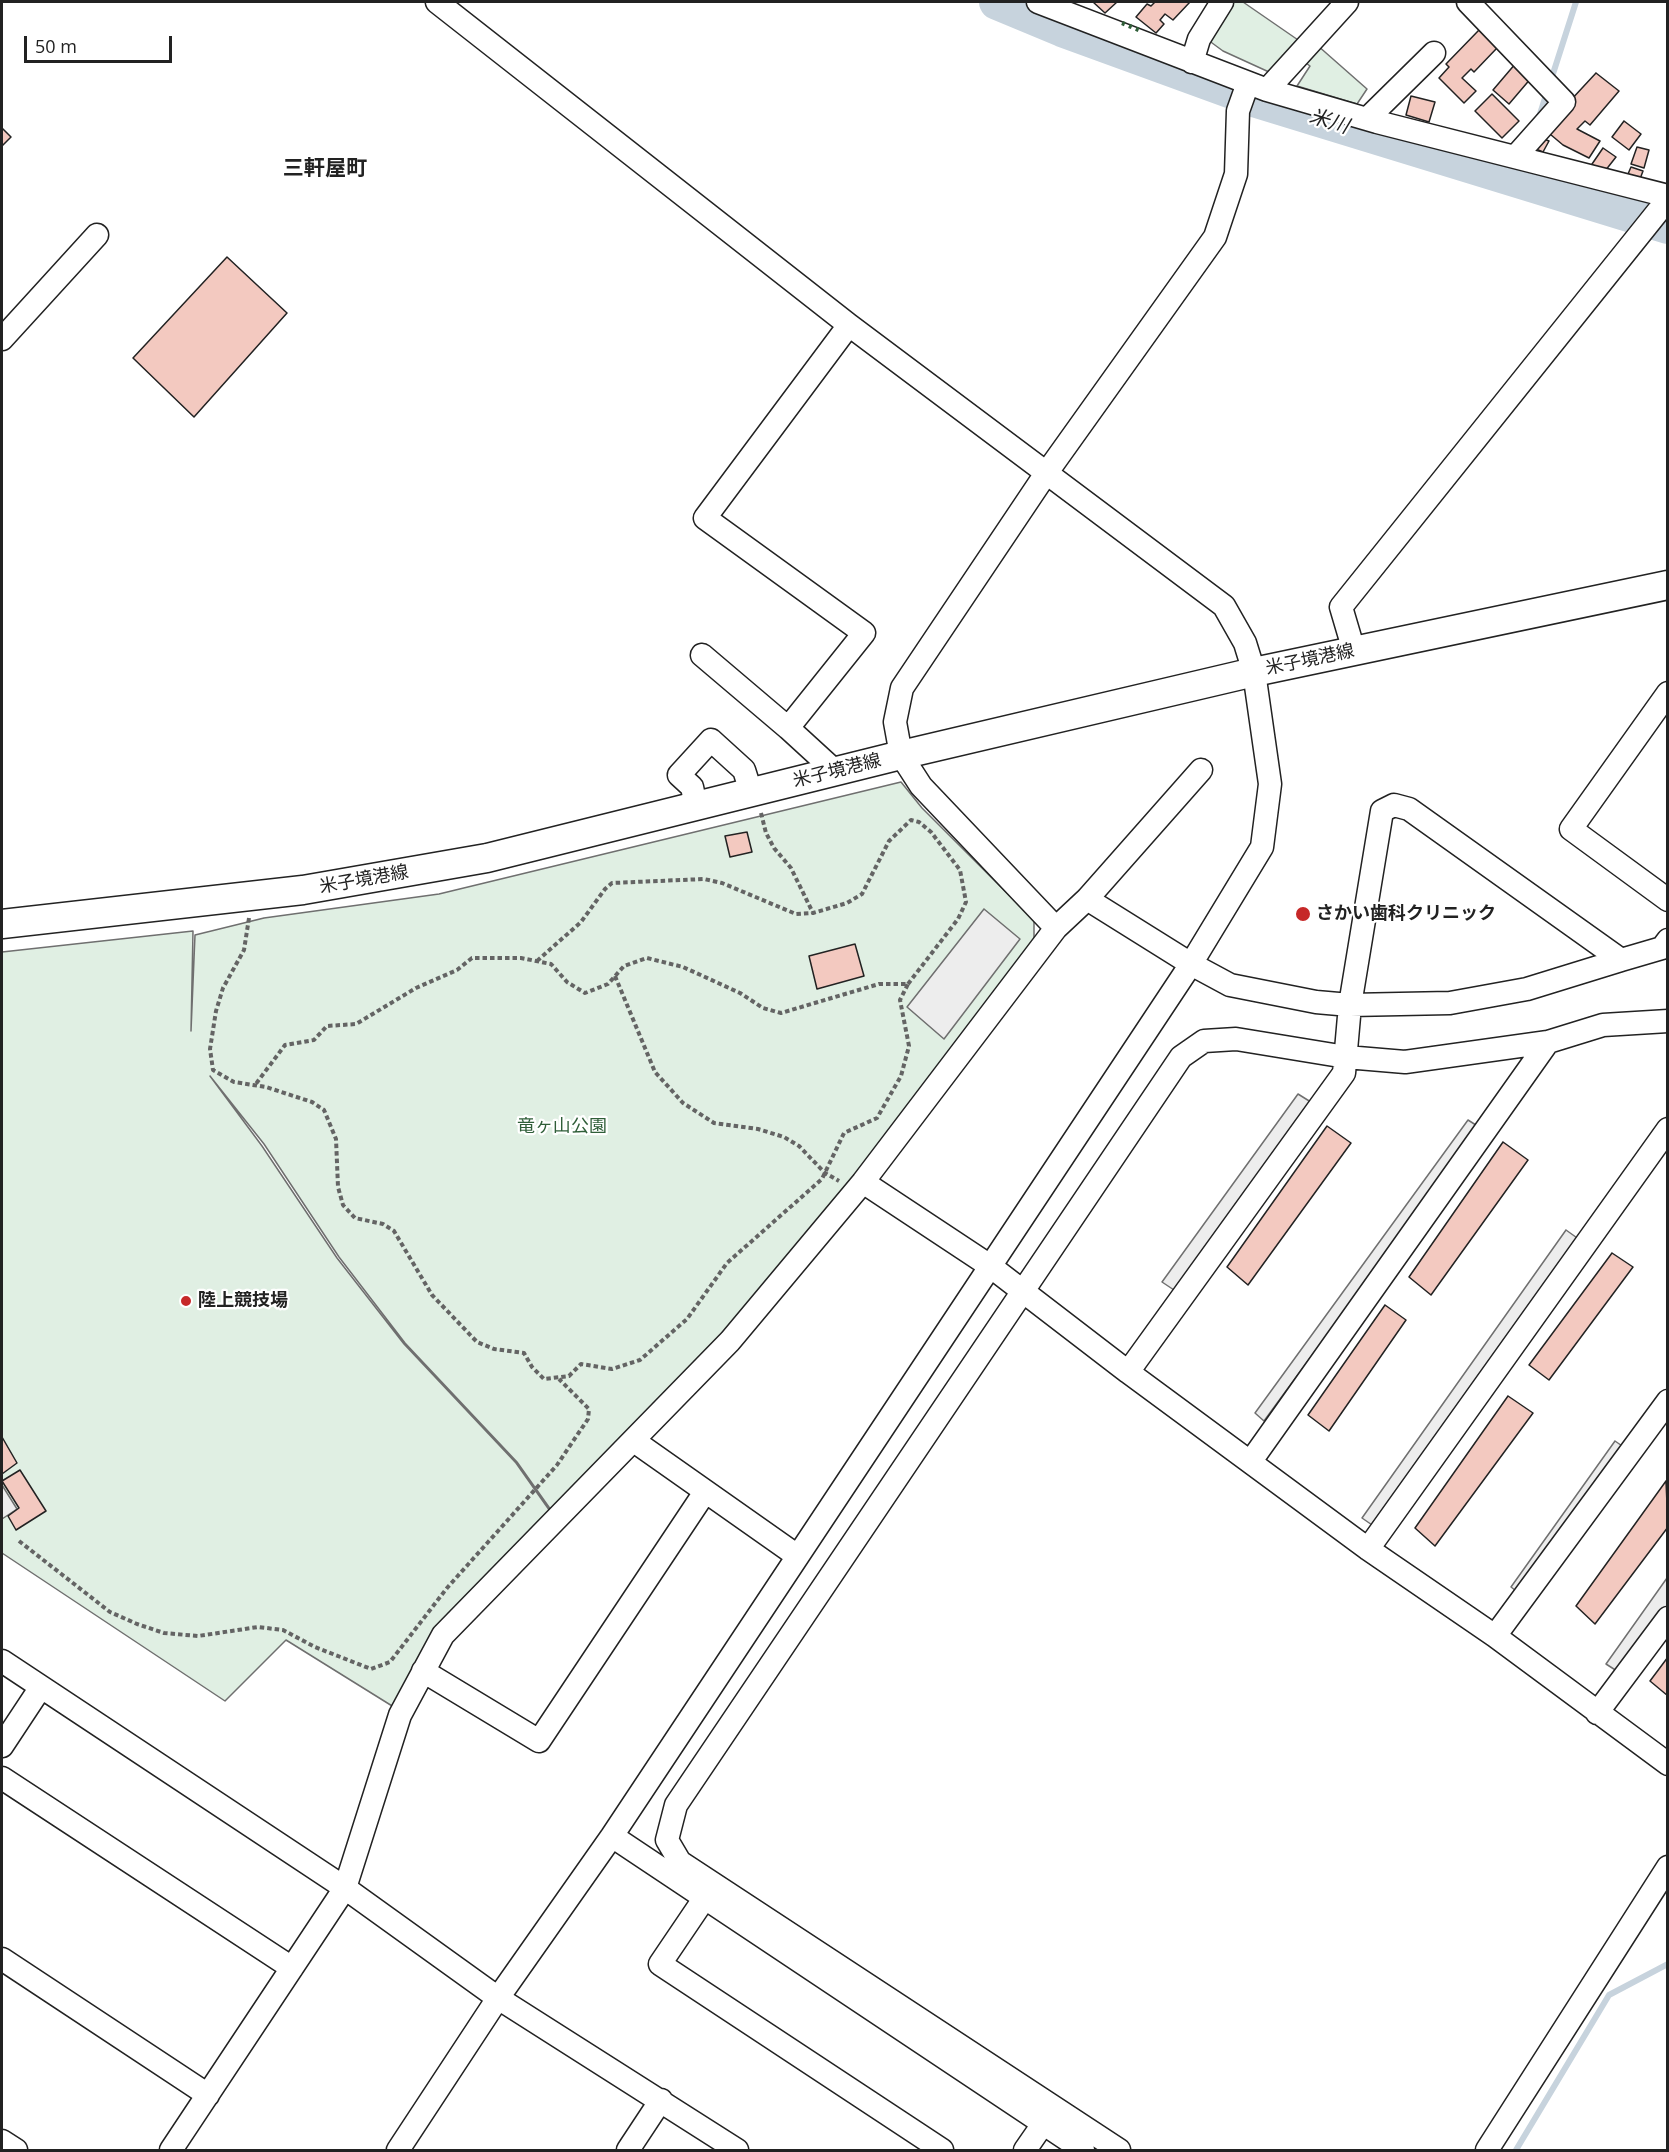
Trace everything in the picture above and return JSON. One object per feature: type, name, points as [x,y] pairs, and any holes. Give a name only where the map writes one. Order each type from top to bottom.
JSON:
[{"type":"main road","name":"米子境港線","points":[[2,924],[303,890],[487,858],[696,806],[756,801],[835,771],[1254,672],[1668,585]]},
{"type":"street","points":[[398,2151],[498,1998],[612,1836],[796,1555],[1191,964],[1262,847],[1270,784],[1254,672],[1245,643],[1224,606],[849,326],[437,2]]},
{"type":"street","points":[[1038,2],[1258,86],[1367,119],[1516,156],[1668,198],[1341,607],[1354,651]]},
{"type":"street","points":[[1192,62],[1199,39],[1221,2]]},
{"type":"street","points":[[1056,928],[921,786],[902,755],[895,722],[902,688],[1046,475],[1215,237],[1236,174],[1238,111],[1258,86],[1347,2]]},
{"type":"street","points":[[1468,2],[1564,102],[1516,156]]},
{"type":"street","points":[[1367,119],[1434,53]]},
{"type":"street","points":[[2,339],[97,235]]},
{"type":"street","points":[[788,728],[864,633],[705,518],[849,326]]},
{"type":"street","points":[[702,655],[835,771]]},
{"type":"street","points":[[1668,693],[1571,829],[1668,900]]},
{"type":"street","points":[[696,806],[692,786],[679,775],[711,740],[744,770],[756,801]]},
{"type":"street","points":[[171,2151],[345,1888],[400,1715],[443,1635],[730,1341],[858,1188],[1056,928],[1087,899],[1201,770]]},
{"type":"street","points":[[1128,1372],[1344,1073],[1350,1005],[1382,811],[1394,805],[1409,809],[1622,960]]},
{"type":"street","points":[[1087,899],[1191,964],[1230,985],[1350,1005],[1450,1003],[1527,989],[1662,948],[1668,940]]},
{"type":"street","points":[[1119,2151],[680,1862],[667,1840],[676,1805],[1181,1057],[1204,1041],[1236,1040],[1346,1057],[1405,1062],[1548,1042],[1603,1025],[1668,1021]]},
{"type":"street","points":[[1251,1461],[1548,1042]]},
{"type":"street","points":[[1368,1549],[1668,1129]]},
{"type":"street","points":[[858,1188],[990,1266],[1128,1372],[1368,1549],[1494,1636],[1668,1764]]},
{"type":"street","points":[[1494,1636],[1668,1401]]},
{"type":"street","points":[[633,1441],[796,1555]]},
{"type":"street","points":[[423,1671],[539,1741],[705,1492]]},
{"type":"street","points":[[1597,1713],[1668,1618]]},
{"type":"street","points":[[2,1661],[345,1888],[498,1998],[661,2100],[737,2151]]},
{"type":"street","points":[[2,1746],[41,1687]]},
{"type":"street","points":[[2,1778],[292,1968]]},
{"type":"street","points":[[612,1836],[1083,2151]]},
{"type":"street","points":[[1488,2151],[1668,1867]]},
{"type":"street","points":[[704,1899],[660,1964],[942,2151]]},
{"type":"street","points":[[2,1959],[208,2095]]},
{"type":"street","points":[[628,2151],[661,2100]]},
{"type":"street","points":[[1025,2151],[1043,2124]]},
{"type":"street","points":[[2,2141],[16,2151]]},
{"type":"path","points":[[756,801],[766,833],[774,848],[791,868],[813,913]]},
{"type":"path","points":[[249,896],[248,937],[216,1011],[210,1049],[213,1070],[234,1082],[255,1085],[312,1102],[324,1110],[336,1139],[338,1186],[343,1205],[355,1218],[383,1224],[394,1231],[432,1295],[477,1342],[494,1349],[524,1353],[532,1367],[544,1379],[569,1376],[581,1364],[612,1369],[640,1360],[687,1319],[727,1263],[822,1179],[844,1133],[877,1118],[901,1076],[909,1046],[900,1000],[908,984],[958,919],[966,902],[960,870],[944,846],[919,822],[911,820],[889,841],[861,894],[847,903],[813,913],[796,914],[722,883],[704,879],[612,883],[581,922],[537,962]]},
{"type":"path","points":[[255,1085],[285,1045],[314,1040],[327,1026],[356,1024],[416,988],[457,970],[472,958],[520,958],[551,964],[567,982],[585,993],[608,984],[624,966],[647,958],[683,967],[740,993],[763,1008],[781,1013],[879,984],[908,984]]},
{"type":"path","points":[[615,976],[655,1072],[683,1103],[714,1123],[758,1129],[784,1137],[799,1146],[825,1173],[858,1188]]},
{"type":"path","points":[[19,1541],[110,1612],[164,1634],[198,1636],[258,1627],[283,1630],[315,1647],[371,1669],[390,1662],[447,1588],[557,1465],[588,1419],[589,1409],[558,1378]]},
{"type":"green space","points":[[1232,2],[1243,2],[1301,42],[1269,72],[1223,51],[1208,40]]},
{"type":"green space","points":[[1317,45],[1367,89],[1357,104],[1297,86],[1310,66],[1302,60]]},
{"type":"green space","name":"竜ヶ山公園","points":[[901,782],[922,808],[1034,920],[1034,941],[857,1173],[711,1349],[551,1510],[517,1462],[405,1343],[339,1257],[264,1144],[210,1076],[262,1146],[337,1258],[404,1344],[516,1463],[552,1514],[397,1709],[286,1640],[225,1701],[2,1553],[2,952],[193,931],[191,1031],[195,935],[264,918],[439,894]]},
{"type":"shaded area","points":[[984,909],[1020,939],[944,1039],[907,1007]]},
{"type":"shaded area","points":[[1298,1094],[1314,1104],[1174,1290],[1162,1282]]},
{"type":"shaded area","points":[[1468,1120],[1479,1127],[1264,1421],[1255,1413]]},
{"type":"shaded area","points":[[1566,1230],[1580,1240],[1375,1527],[1362,1518]]},
{"type":"shaded area","points":[[1615,1441],[1625,1448],[1520,1594],[1511,1587]]},
{"type":"shaded area","points":[[2,1485],[17,1509],[2,1519]]},
{"type":"shaded area","points":[[1667,1578],[1667,1607],[1620,1673],[1606,1664]]},
{"type":"building","points":[[1093,2],[1117,2],[1105,13]]},
{"type":"building","points":[[1155,2],[1190,2],[1173,20],[1165,14],[1160,20],[1164,24],[1156,33],[1136,17],[1147,4],[1151,6]]},
{"type":"building","points":[[1479,30],[1497,48],[1474,72],[1471,69],[1462,78],[1476,91],[1464,103],[1439,78],[1449,67],[1446,64]]},
{"type":"building","points":[[1516,63],[1532,77],[1509,104],[1493,90]]},
{"type":"building","points":[[1596,73],[1619,91],[1590,125],[1585,121],[1577,129],[1600,141],[1589,158],[1563,145],[1544,129]]},
{"type":"building","points":[[1492,94],[1519,121],[1502,138],[1475,111]]},
{"type":"building","points":[[1411,96],[1435,102],[1429,122],[1406,115]]},
{"type":"building","points":[[1624,121],[1641,134],[1629,150],[1612,137]]},
{"type":"building","points":[[2,128],[11,137],[2,146]]},
{"type":"building","points":[[1536,136],[1549,141],[1543,152],[1531,147]]},
{"type":"building","points":[[1637,147],[1649,150],[1644,168],[1631,164]]},
{"type":"building","points":[[1603,148],[1616,157],[1605,171],[1590,167]]},
{"type":"building","points":[[1631,167],[1643,171],[1640,179],[1628,174]]},
{"type":"building","points":[[227,257],[287,313],[194,417],[133,358]]},
{"type":"building","points":[[747,832],[752,852],[730,857],[725,836]]},
{"type":"building","points":[[855,944],[864,976],[817,989],[809,956]]},
{"type":"building","points":[[1327,1126],[1351,1143],[1248,1285],[1227,1267]]},
{"type":"building","points":[[1503,1142],[1528,1160],[1431,1295],[1409,1277]]},
{"type":"building","points":[[1612,1253],[1633,1267],[1549,1380],[1529,1365]]},
{"type":"building","points":[[1385,1305],[1406,1320],[1329,1431],[1308,1415]]},
{"type":"building","points":[[1508,1396],[1533,1413],[1435,1546],[1415,1528]]},
{"type":"building","points":[[2,1437],[17,1463],[2,1474]]},
{"type":"building","points":[[20,1470],[46,1511],[16,1530],[8,1516],[19,1508],[2,1481]]},
{"type":"building","points":[[1666,1481],[1668,1527],[1595,1624],[1576,1606]]},
{"type":"building","points":[[1668,1657],[1668,1696],[1650,1681]]},
{"type":"waterway","name":"米川","points":[[997,2],[1062,29],[1257,100],[1668,226]]},
{"type":"waterway","points":[[1551,80],[1576,2]]},
{"type":"waterway","points":[[1539,117],[1547,92]]},
{"type":"waterway","points":[[1518,180],[1524,163]]},
{"type":"waterway","points":[[1516,2150],[1609,1995],[1668,1964]]},
{"type":"hedge","points":[[1122,23],[1139,30]]},
{"type":"place","name":"さかい歯科クリニック","points":[[1303,914]]},
{"type":"place","name":"陸上競技場","points":[[186,1301]]},
{"type":"district","name":"三軒屋町","points":[[325,169]]}]
